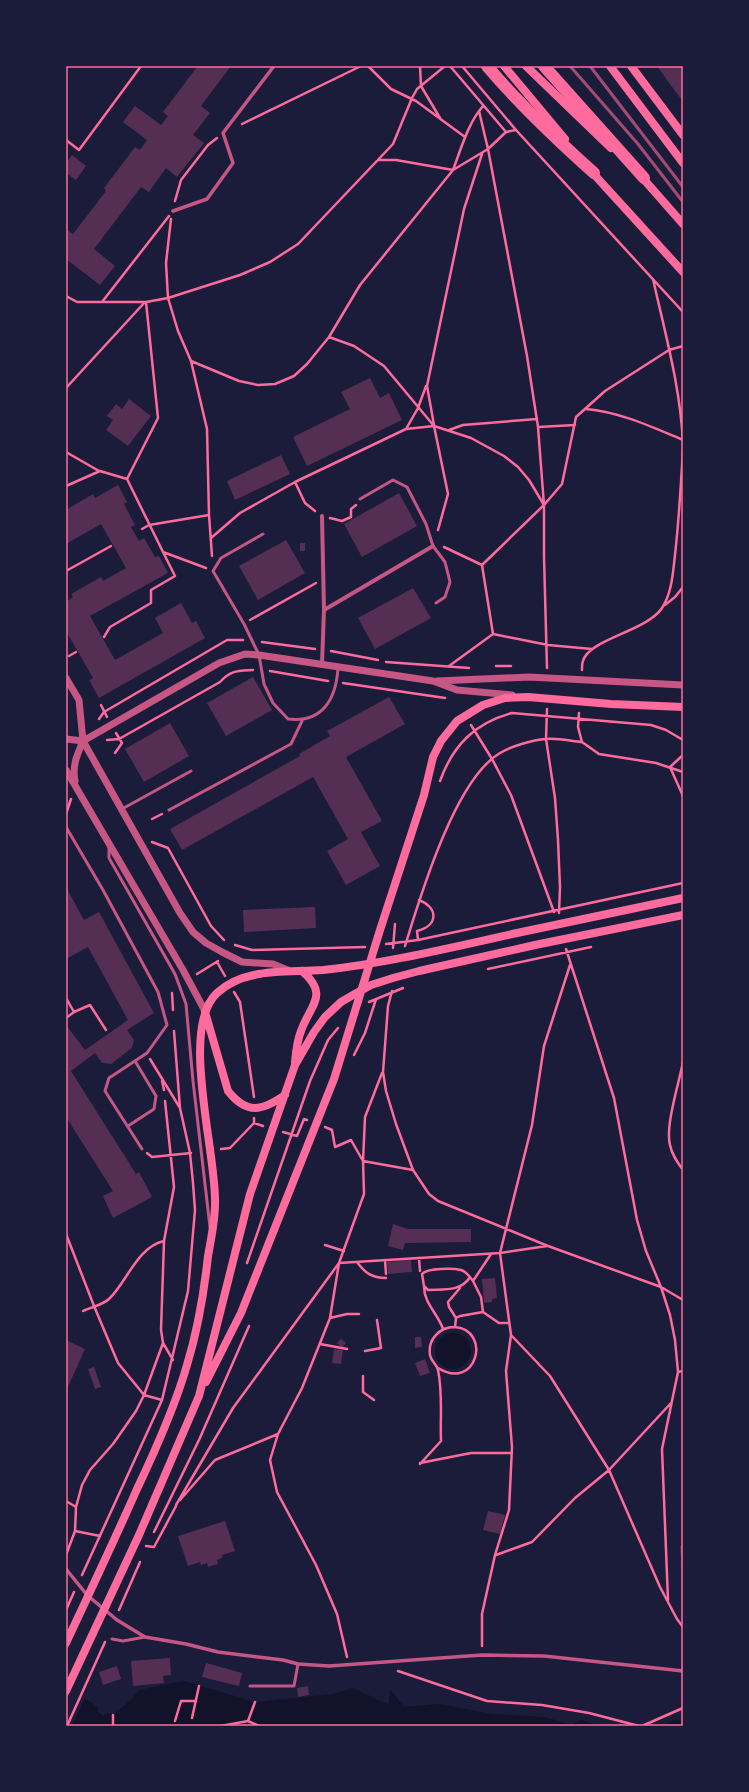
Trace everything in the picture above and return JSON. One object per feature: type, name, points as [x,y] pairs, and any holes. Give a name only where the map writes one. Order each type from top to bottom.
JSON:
[{"type":"highway","points":[[487,66],[508,91],[548,131],[594,173]]},
{"type":"highway","points":[[544,66],[644,178]]},
{"type":"main road","points":[[504,66],[594,173],[683,272]]},
{"type":"main road","points":[[526,66],[595,134],[644,178],[683,224]]},
{"type":"main road","points":[[610,66],[683,163]]},
{"type":"main road","points":[[631,66],[683,135]]},
{"type":"main road","points":[[66,1691],[139,1535],[199,1396],[242,1313],[334,1079],[424,795],[433,757],[441,741],[457,721],[483,704],[505,698],[528,697],[611,704],[683,707]]},
{"type":"main road","points":[[66,1643],[150,1461],[187,1366],[202,1304],[216,1208],[215,1183],[200,1072],[200,1043],[205,1011],[216,994],[237,980],[253,975],[302,971],[414,956],[683,898]]},
{"type":"main road","points":[[199,1396],[250,1194],[284,1095],[295,1065],[314,1032],[341,1002],[352,994],[371,985],[418,970],[683,915]]},
{"type":"main road","points":[[295,1065],[296,1047],[301,1031],[317,998],[316,989],[312,979],[302,971]]},
{"type":"main road","points":[[205,1011],[228,1091],[235,1100],[240,1104],[254,1109],[266,1106],[284,1095]]},
{"type":"street","points":[[172,211],[207,198],[233,164],[223,133],[274,66]]},
{"type":"street","points":[[322,516],[324,610],[322,664]]},
{"type":"street","points":[[324,610],[433,546]]},
{"type":"street","points":[[66,739],[83,741],[219,663],[245,654],[260,654],[433,681],[529,677],[612,683],[683,685]]},
{"type":"street","points":[[66,678],[79,700],[83,741],[180,913],[193,932],[206,943],[242,962],[273,964],[290,971]]},
{"type":"street","points":[[433,681],[457,690],[528,697]]},
{"type":"street","points":[[76,786],[73,771],[83,741]]},
{"type":"street","points":[[66,770],[109,842],[205,1011]]},
{"type":"street","points":[[66,1569],[87,1595],[117,1620],[145,1637],[186,1644],[218,1652],[283,1660],[298,1664],[329,1666],[348,1663],[482,1655],[544,1656],[683,1671]]},
{"type":"lane","points":[[360,498],[393,480],[406,487],[426,524],[433,546],[445,562],[450,582],[446,597],[436,603]]},
{"type":"lane","points":[[262,534],[221,558],[213,571],[260,654],[264,684],[273,703],[288,719],[302,720],[323,710],[334,694],[337,683],[338,666]]},
{"type":"lane","points":[[169,810],[291,744],[302,720]]},
{"type":"lane","points":[[122,809],[191,771]]},
{"type":"lane","points":[[66,827],[103,890],[158,992],[167,1025],[147,1054],[109,1078],[105,1091],[142,1149]]},
{"type":"lane","points":[[109,842],[109,858],[175,974],[186,1004],[193,1081],[211,1237]]},
{"type":"lane","points":[[128,1126],[154,1109],[156,1096],[135,1061]]},
{"type":"lane","points":[[112,1639],[123,1640],[145,1637]]},
{"type":"lane","points":[[250,1686],[294,1686],[298,1671],[298,1664]]},
{"type":"path","points":[[66,140],[79,150],[141,66]]},
{"type":"path","points":[[163,552],[213,571],[209,515],[207,429],[191,361],[178,331],[168,298],[166,263],[172,211],[181,180],[208,145],[223,133],[361,66]]},
{"type":"path","points":[[368,66],[390,89],[412,98],[465,137]]},
{"type":"path","points":[[420,66],[421,86],[442,120]]},
{"type":"path","points":[[66,296],[77,302],[146,302],[168,298],[240,275],[270,262],[298,244],[393,144],[412,98],[421,86],[445,66]]},
{"type":"path","points":[[450,66],[506,132]]},
{"type":"path","points":[[462,66],[516,130],[683,312]]},
{"type":"path","points":[[191,361],[239,381],[258,385],[275,384],[294,376],[307,364],[329,337],[360,285],[453,170],[465,137],[479,110],[483,106]]},
{"type":"path","points":[[479,110],[488,149],[527,356],[537,419],[544,506],[544,557],[548,645]]},
{"type":"path","points":[[378,160],[396,160],[453,170],[488,149],[506,132],[516,130]]},
{"type":"path","points":[[406,429],[418,408],[427,386],[464,209],[482,153]]},
{"type":"path","points":[[102,302],[172,211]]},
{"type":"path","points":[[652,279],[669,350],[682,422],[683,445]]},
{"type":"path","points":[[66,388],[146,302]]},
{"type":"path","points":[[126,479],[158,418],[146,302]]},
{"type":"path","points":[[329,337],[354,346],[384,366],[434,426]]},
{"type":"path","points":[[482,565],[544,506],[562,484],[576,418],[605,391],[669,350],[683,346]]},
{"type":"path","points":[[427,386],[448,494],[433,546],[448,548],[482,565]]},
{"type":"path","points":[[586,409],[604,410],[628,418],[683,441]]},
{"type":"path","points":[[448,430],[463,425],[537,419]]},
{"type":"path","points":[[538,427],[575,425]]},
{"type":"path","points":[[211,538],[240,513],[295,482],[406,429],[434,426],[471,438],[504,456],[518,467],[529,480],[544,506]]},
{"type":"path","points":[[582,676],[583,661],[592,649],[645,623],[657,615],[663,606],[669,591],[679,522],[683,449]]},
{"type":"path","points":[[66,452],[100,471],[126,479],[175,576],[151,590],[151,604],[110,627],[104,636]]},
{"type":"path","points":[[66,486],[100,471]]},
{"type":"path","points":[[295,482],[305,503],[322,516],[342,521],[351,517],[351,509]]},
{"type":"path","points":[[142,529],[149,525],[209,515]]},
{"type":"path","points":[[66,572],[112,546]]},
{"type":"path","points":[[482,565],[493,634]]},
{"type":"path","points":[[244,624],[323,579]]},
{"type":"path","points":[[663,606],[675,598],[683,588]]},
{"type":"path","points":[[448,666],[493,634],[548,645],[592,649]]},
{"type":"path","points":[[69,656],[76,652]]},
{"type":"path","points":[[580,705],[578,728],[582,742]]},
{"type":"path","points":[[438,786],[449,760],[459,745],[474,731],[496,717],[512,713],[610,720],[651,725],[666,730],[683,740]]},
{"type":"path","points":[[469,724],[492,759],[511,795],[557,916],[560,887],[555,798],[546,739]]},
{"type":"path","points":[[403,954],[419,900],[454,813],[471,783],[485,765],[501,753],[520,745],[546,739],[582,742],[599,754],[633,758],[670,767],[683,772]]},
{"type":"path","points":[[115,753],[122,743]]},
{"type":"path","points":[[670,767],[683,755]]},
{"type":"path","points":[[670,767],[683,796]]},
{"type":"path","points":[[168,848],[212,926],[226,942]]},
{"type":"path","points":[[380,945],[418,940],[683,883]]},
{"type":"path","points":[[418,940],[417,931],[429,927],[434,916],[431,908],[419,900]]},
{"type":"path","points":[[391,955],[394,948],[395,919]]},
{"type":"path","points":[[232,944],[252,950],[366,947]]},
{"type":"path","points":[[564,944],[614,1098],[637,1220],[646,1251],[661,1287],[676,1340],[678,1372],[662,1449],[668,1603]]},
{"type":"path","points":[[482,970],[598,945]]},
{"type":"path","points":[[482,1655],[482,1614],[495,1555],[509,1510],[512,1452],[506,1371],[511,1335],[500,1253],[532,1125],[544,1046],[570,964]]},
{"type":"path","points":[[140,1544],[154,1547],[176,1505],[234,1408],[339,1263],[364,1194],[363,1160],[365,1117],[382,1072],[388,1006],[394,984]]},
{"type":"path","points":[[171,986],[173,1013]]},
{"type":"path","points":[[364,1004],[408,987]]},
{"type":"path","points":[[352,1060],[365,1033],[379,990]]},
{"type":"path","points":[[66,998],[74,1012]]},
{"type":"path","points":[[240,1002],[254,1091]]},
{"type":"path","points":[[66,1018],[90,1004],[106,1030]]},
{"type":"path","points":[[81,1576],[162,1400],[173,1360],[188,1291],[194,1210],[190,1153],[180,1108],[174,1026]]},
{"type":"path","points":[[245,1271],[291,1135],[321,1053],[328,1040],[338,1027]]},
{"type":"path","points":[[147,1054],[162,1081],[180,1108]]},
{"type":"path","points":[[683,1062],[669,1129],[669,1144],[673,1155],[683,1170]]},
{"type":"path","points":[[382,1072],[396,1124],[413,1170],[429,1194],[438,1200],[506,1230],[661,1287],[683,1300]]},
{"type":"path","points":[[162,1081],[174,1187],[164,1241],[161,1330],[163,1343],[173,1360]]},
{"type":"path","points":[[291,1135],[297,1136],[304,1119]]},
{"type":"path","points":[[230,1148],[254,1123]]},
{"type":"path","points":[[332,1130],[335,1147],[352,1140],[363,1160],[413,1170]]},
{"type":"path","points":[[142,1149],[152,1157],[190,1153]]},
{"type":"path","points":[[66,1234],[118,1363],[144,1395],[162,1400]]},
{"type":"path","points":[[83,1311],[108,1300],[147,1250],[158,1242],[164,1241]]},
{"type":"path","points":[[324,1245],[344,1251]]},
{"type":"path","points":[[339,1263],[500,1253],[548,1246]]},
{"type":"path","points":[[473,1281],[476,1273],[491,1253]]},
{"type":"path","points":[[419,1258],[420,1272]]},
{"type":"path","points":[[356,1262],[368,1275],[376,1278],[386,1276],[385,1260]]},
{"type":"path","points":[[339,1263],[330,1318],[302,1388],[278,1434],[270,1460],[277,1492],[316,1565],[337,1614],[348,1663]]},
{"type":"path","points":[[443,1329],[435,1311],[426,1300],[424,1294],[422,1274],[428,1270],[448,1268],[460,1270],[470,1277],[481,1297],[483,1312]]},
{"type":"path","points":[[455,1327],[456,1318],[450,1310],[448,1302],[470,1277]]},
{"type":"path","points":[[424,1286],[428,1290],[454,1288],[462,1285]]},
{"type":"path","points":[[456,1318],[483,1312],[499,1323],[509,1323]]},
{"type":"path","points":[[154,1533],[199,1440],[252,1317],[242,1313]]},
{"type":"path","points":[[330,1318],[347,1314],[359,1314]]},
{"type":"path","points":[[365,1351],[381,1348],[377,1320]]},
{"type":"path","points":[[455,1327],[465,1330],[471,1335],[477,1349],[476,1356],[470,1367],[460,1373],[452,1374],[438,1368],[433,1362],[430,1355],[430,1347],[432,1340],[443,1329],[455,1327]]},
{"type":"path","points":[[511,1335],[550,1376],[608,1470],[668,1603],[683,1627]]},
{"type":"path","points":[[66,1556],[75,1531],[76,1507],[82,1485],[90,1470],[113,1444],[136,1411],[144,1395],[163,1343]]},
{"type":"path","points":[[320,1344],[347,1349]]},
{"type":"path","points":[[438,1368],[441,1441],[420,1464],[471,1452],[512,1452]]},
{"type":"path","points":[[678,1372],[683,1371]]},
{"type":"path","points":[[363,1376],[364,1392],[374,1400]]},
{"type":"path","points":[[495,1555],[532,1542],[575,1498],[608,1470],[671,1403]]},
{"type":"path","points":[[176,1505],[215,1460],[278,1434]]},
{"type":"path","points":[[66,1501],[76,1507]]},
{"type":"path","points":[[75,1531],[104,1537]]},
{"type":"path","points":[[66,1610],[75,1590]]},
{"type":"path","points":[[378,1662],[396,1670],[487,1701],[542,1705],[589,1713],[640,1726],[683,1708]]},
{"type":"path","points":[[192,1718],[199,1686]]},
{"type":"path","points":[[175,1721],[181,1701],[196,1700]]},
{"type":"path","points":[[248,1721],[256,1702]]},
{"type":"path","points":[[113,1715],[113,1726]]},
{"type":"path","points":[[221,1726],[248,1721],[259,1726]]},
{"type":"shaded area","points":[[453,1333],[463,1336],[468,1341],[471,1351],[468,1361],[463,1366],[453,1369],[443,1366],[438,1361],[435,1351],[438,1341],[443,1336]]},
{"type":"shaded area","points":[[184,1681],[255,1702],[333,1694],[353,1688],[389,1705],[390,1689],[404,1707],[439,1704],[492,1714],[545,1717],[571,1725],[581,1720],[600,1726],[66,1726],[83,1697],[99,1708],[97,1711],[103,1716],[108,1713],[113,1715],[131,1700],[139,1690]]},
{"type":"shaded area","points":[[674,1720],[683,1720],[683,1726],[663,1726]]},
{"type":"pier","points":[[66,1691],[86,1696],[72,1726],[66,1726]]},
{"type":"building","points":[[196,66],[231,66],[201,106],[210,113],[193,135],[204,143],[177,177],[166,168],[149,192],[141,187],[94,249],[115,266],[100,285],[66,259],[66,229],[73,234],[106,191],[104,188],[135,147],[140,150],[147,140],[123,122],[135,106],[161,125],[168,116],[163,112],[197,67]]},
{"type":"building","points":[[657,66],[683,66],[683,101],[675,91]]},
{"type":"building","points":[[72,155],[86,166],[76,180],[66,173],[66,163]]},
{"type":"building","points":[[370,378],[380,398],[389,393],[402,420],[307,466],[293,437],[350,409],[341,392]]},
{"type":"building","points":[[129,399],[151,416],[128,446],[106,430],[113,420],[107,416],[116,404],[122,409]]},
{"type":"building","points":[[281,455],[290,474],[235,500],[227,481]]},
{"type":"building","points":[[118,485],[127,502],[124,504],[135,525],[131,527],[139,541],[144,538],[155,557],[159,556],[168,573],[90,616],[115,660],[163,633],[155,618],[181,603],[192,623],[196,621],[205,638],[99,698],[89,680],[93,678],[66,631],[66,602],[73,597],[71,594],[101,577],[103,581],[126,568],[101,524],[66,544],[66,510],[93,494],[95,498]]},
{"type":"building","points":[[399,493],[417,526],[362,557],[344,524]]},
{"type":"building","points":[[286,540],[305,573],[258,600],[239,566]]},
{"type":"building","points":[[300,543],[305,543],[305,551],[300,551]]},
{"type":"building","points":[[413,588],[431,618],[375,649],[358,618]]},
{"type":"building","points":[[253,677],[272,710],[226,736],[207,703]]},
{"type":"building","points":[[389,697],[405,724],[346,757],[382,821],[361,832],[380,866],[346,885],[327,851],[348,839],[313,777],[182,850],[170,829],[300,756],[299,754],[330,736],[327,731]]},
{"type":"building","points":[[170,723],[189,756],[144,782],[125,749]]},
{"type":"building","points":[[66,887],[84,920],[99,912],[154,1013],[127,1030],[134,1040],[132,1048],[111,1064],[102,1063],[95,1053],[71,1071],[136,1174],[139,1172],[152,1197],[113,1218],[103,1196],[113,1191],[66,1117],[66,1025],[85,1050],[128,1020],[88,947],[66,959]]},
{"type":"building","points":[[315,907],[316,928],[244,932],[243,910]]},
{"type":"building","points":[[393,1224],[408,1229],[471,1229],[471,1242],[405,1243],[403,1250],[388,1246]]},
{"type":"building","points":[[411,1260],[412,1272],[388,1274],[387,1262]]},
{"type":"building","points":[[495,1278],[497,1298],[492,1299],[492,1302],[484,1303],[482,1279]]},
{"type":"building","points":[[415,1337],[421,1337],[422,1347],[415,1348]]},
{"type":"building","points":[[341,1339],[346,1343],[342,1348],[337,1343]]},
{"type":"building","points":[[66,1340],[85,1349],[66,1391]]},
{"type":"building","points":[[334,1349],[343,1350],[341,1364],[332,1363]]},
{"type":"building","points":[[425,1359],[430,1373],[420,1376],[415,1363]]},
{"type":"building","points":[[94,1367],[101,1387],[95,1389],[88,1369]]},
{"type":"building","points":[[488,1511],[505,1515],[500,1534],[483,1530]]},
{"type":"building","points":[[225,1521],[235,1551],[222,1555],[222,1558],[217,1560],[218,1564],[208,1567],[207,1563],[201,1565],[200,1562],[188,1566],[178,1536]]},
{"type":"building","points":[[683,1545],[683,1571],[682,1571],[680,1546]]},
{"type":"building","points":[[170,1658],[171,1675],[163,1676],[164,1683],[133,1686],[131,1661]]},
{"type":"building","points":[[206,1663],[242,1673],[239,1686],[202,1677]]},
{"type":"building","points":[[117,1666],[121,1679],[103,1685],[99,1672]]},
{"type":"building","points":[[308,1686],[309,1695],[298,1697],[297,1688]]},
{"type":"railway","points":[[570,66],[638,144],[683,202]]},
{"type":"railway","points":[[590,66],[683,187]]}]
